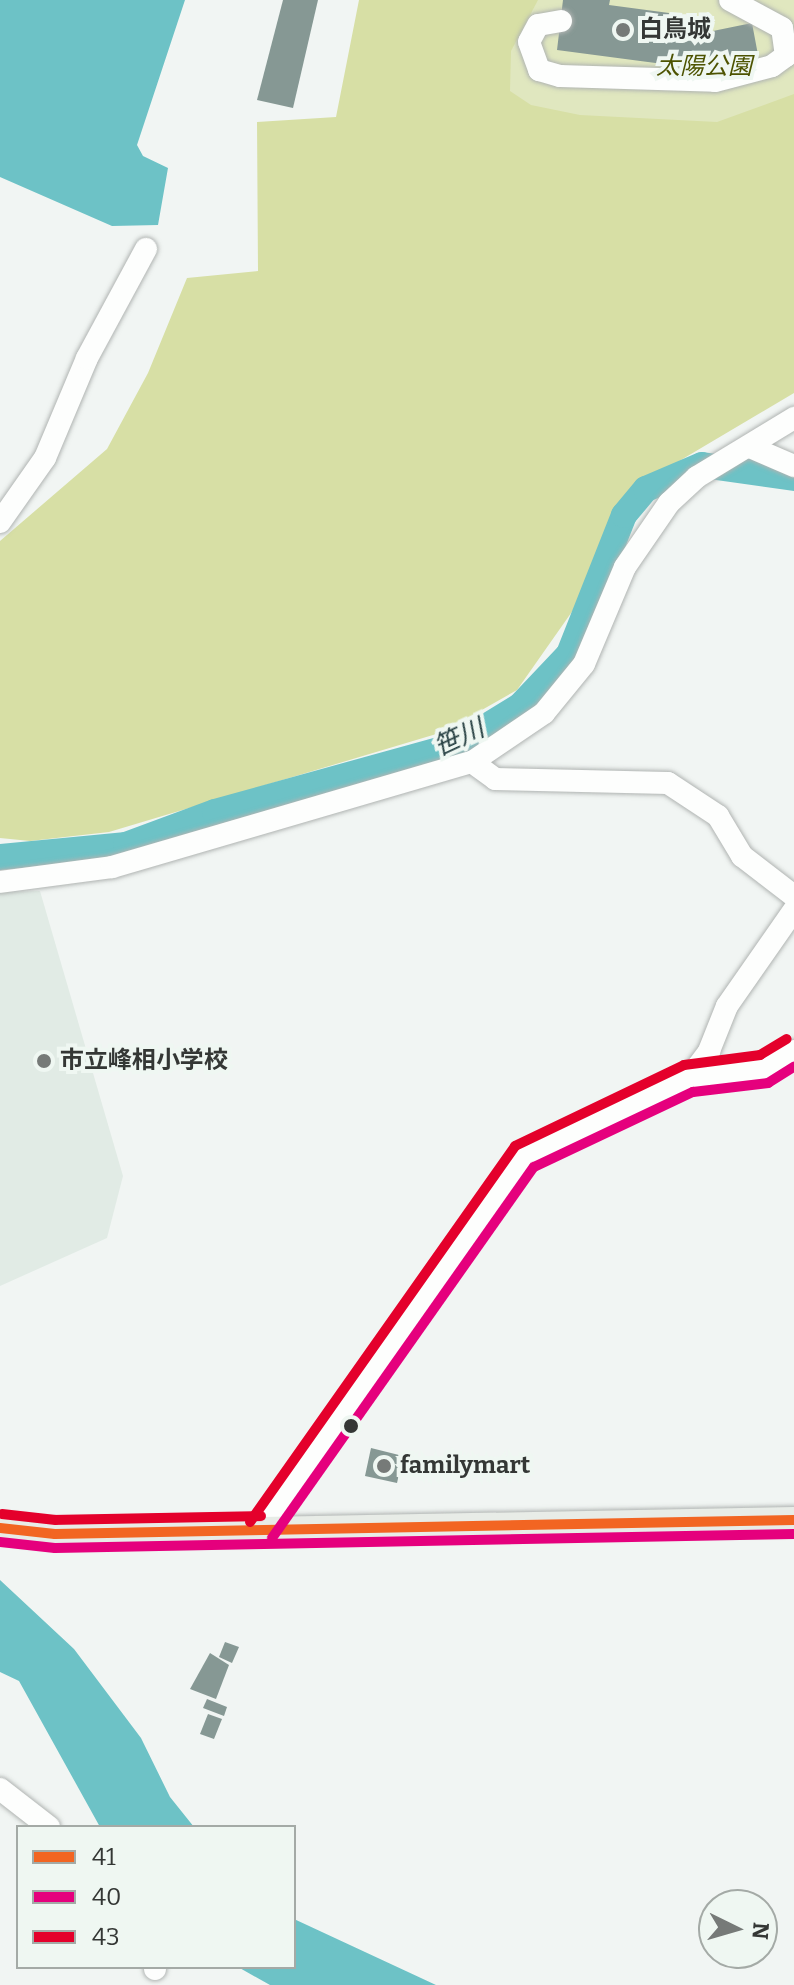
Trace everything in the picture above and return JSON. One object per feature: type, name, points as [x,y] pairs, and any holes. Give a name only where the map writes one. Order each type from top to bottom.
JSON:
[{"type":"main road","points":[[0,1528],[55,1534],[794,1520]]},
{"type":"street","points":[[561,21],[538,25],[529,42],[539,70],[560,76],[715,81],[772,66],[786,56],[782,28],[730,0]]},
{"type":"street","points":[[0,522],[45,458],[87,358],[146,249]]},
{"type":"street","points":[[0,882],[112,867],[472,762],[544,713],[584,664],[625,567],[669,503],[697,477],[794,418]]},
{"type":"street","points":[[750,447],[794,466]]},
{"type":"street","points":[[472,762],[495,779],[668,783],[718,816],[742,856],[794,896]]},
{"type":"street","points":[[689,1078],[709,1051],[727,1006],[794,910]]},
{"type":"street","points":[[261,1530],[525,1156],[689,1078],[765,1069],[794,1051]]},
{"type":"street","points":[[0,1789],[46,1825]]},
{"type":"shaded area","name":"市立峰相小学校","points":[[40,891],[123,1176],[107,1238],[0,1286],[0,892]]},
{"type":"green space","points":[[359,0],[538,0],[511,51],[510,91],[531,105],[580,115],[717,122],[794,94],[794,393],[664,470],[612,522],[583,596],[517,690],[443,732],[109,832],[30,841],[0,838],[0,541],[107,449],[148,373],[187,278],[258,271],[257,122],[336,117]]},
{"type":"green space","name":"太陽公園","points":[[517,0],[794,0],[794,108],[724,137],[520,122],[485,82]]},
{"type":"water","points":[[0,0],[185,0],[137,145],[143,156],[168,168],[158,225],[112,226],[0,177]]},
{"type":"water","points":[[0,1580],[74,1649],[141,1738],[170,1797],[192,1825],[99,1825],[19,1681],[0,1672]]},
{"type":"water","points":[[296,1920],[436,1985],[270,1985],[242,1969],[296,1969]]},
{"type":"building","points":[[283,0],[318,0],[293,108],[257,100]]},
{"type":"building","name":"白鳥城","points":[[563,0],[610,0],[609,5],[669,13],[667,28],[708,32],[752,23],[758,55],[714,63],[663,58],[663,64],[557,50]]},
{"type":"building","name":"familymart","points":[[371,1448],[403,1456],[397,1483],[365,1476]]},
{"type":"building","points":[[225,1642],[239,1647],[232,1663],[219,1657]]},
{"type":"building","points":[[210,1653],[229,1665],[216,1699],[190,1689]]},
{"type":"building","points":[[207,1699],[227,1707],[224,1716],[203,1708]]},
{"type":"building","points":[[208,1714],[222,1719],[214,1739],[200,1734]]},
{"type":"waterway","name":"笹川","points":[[0,857],[126,845],[215,812],[456,745],[520,706],[569,654],[624,515],[646,489],[702,465],[794,478]]},
{"type":"transit line","name":"43","points":[[250,1522],[515,1146],[684,1065],[760,1055],[787,1039]]},
{"type":"transit line","name":"40","points":[[272,1538],[534,1167],[693,1092],[768,1083],[794,1067]]},
{"type":"transit line","name":"43","points":[[2,1514],[56,1520],[261,1516]]},
{"type":"transit line","name":"41","points":[[0,1528],[55,1534],[794,1520]]},
{"type":"transit line","name":"40","points":[[0,1542],[55,1548],[794,1534]]},
{"type":"place","name":"白鳥城","points":[[623,30]]},
{"type":"place","name":"市立峰相小学校","points":[[44,1061]]},
{"type":"place","name":"familymart","points":[[384,1466]]}]
